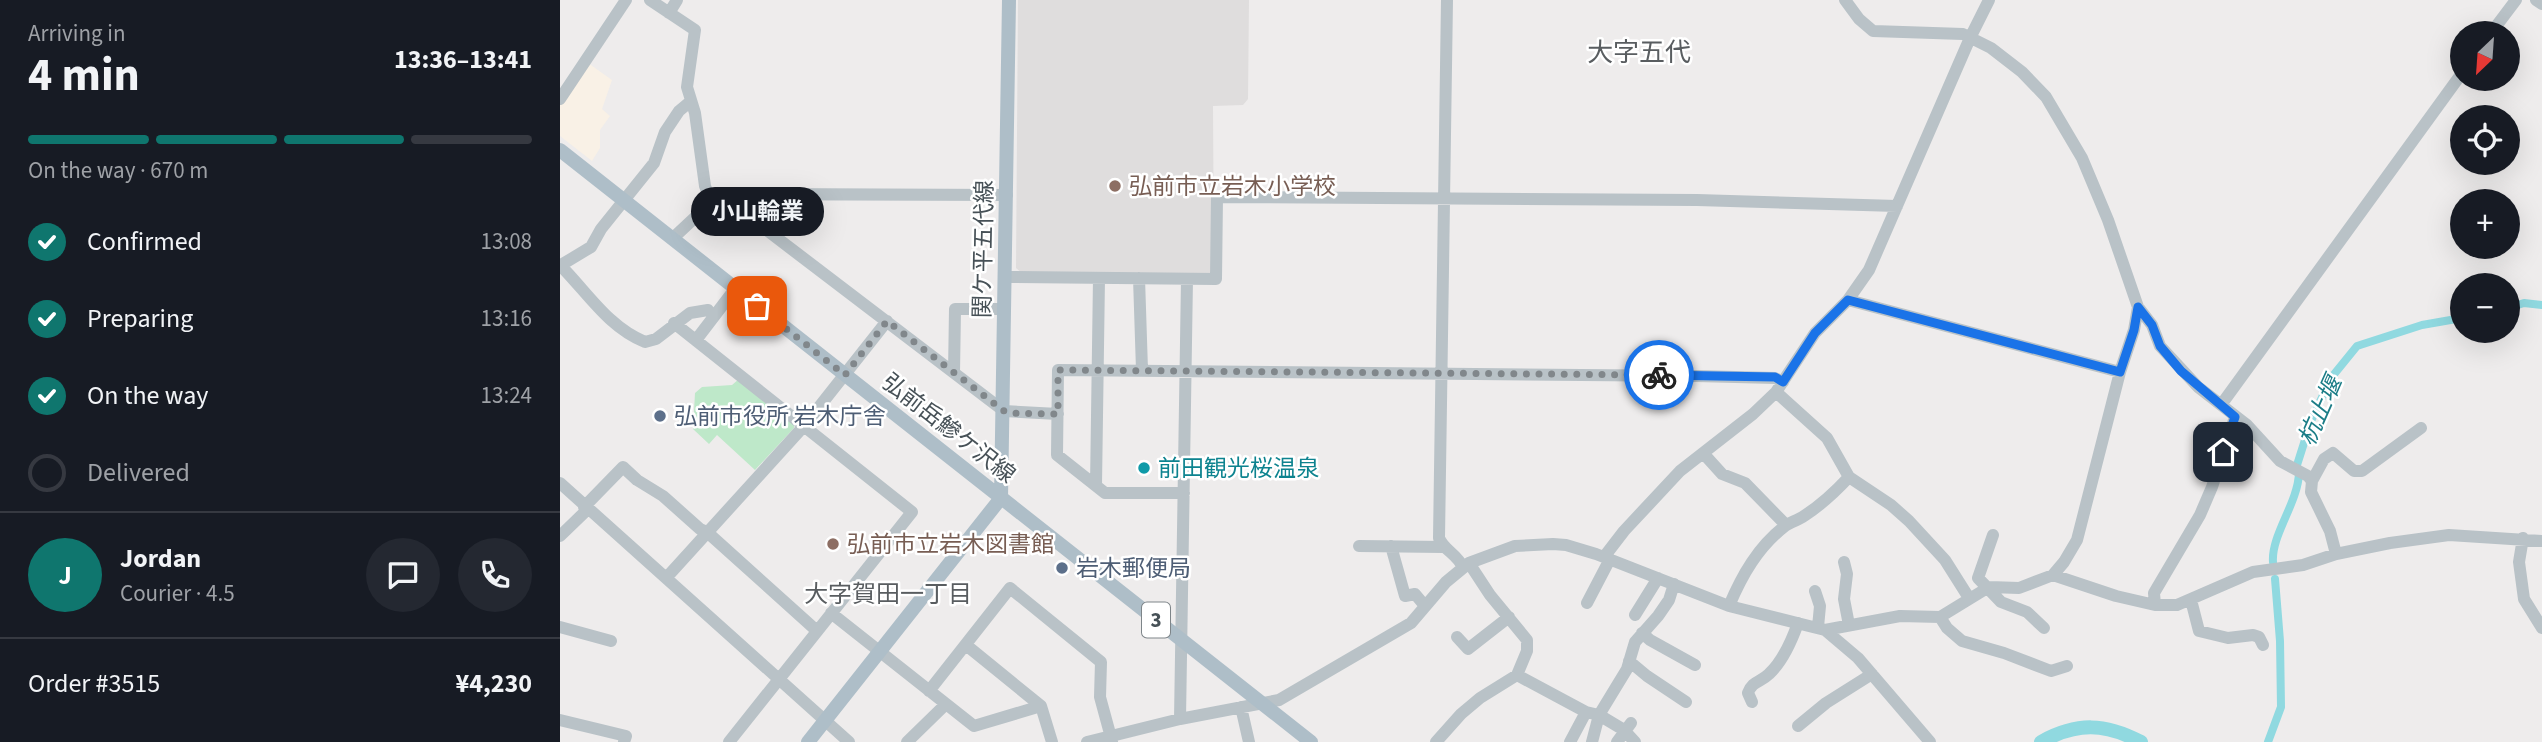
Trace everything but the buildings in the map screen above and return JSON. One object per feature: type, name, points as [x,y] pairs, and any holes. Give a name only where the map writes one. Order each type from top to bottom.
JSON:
[{"type":"main road","name":"関ケ平五代線","points":[[1001,498],[1009,0]]},
{"type":"main road","name":"弘前岳鰺ケ沢線","points":[[560,150],[1311,742]]},
{"type":"main road","points":[[808,742],[1001,498]]},
{"type":"street","points":[[560,99],[626,0]]},
{"type":"street","points":[[650,0],[695,30],[687,77],[695,113],[703,176],[711,202]]},
{"type":"street","points":[[669,13],[677,0]]},
{"type":"street","points":[[1443,547],[1439,538],[1447,0]]},
{"type":"street","points":[[1845,0],[1859,19],[1873,31],[1963,34],[1991,48],[2022,72],[2046,97],[2082,158],[2108,220],[2138,307],[2152,325],[2160,346],[2181,371],[2247,425],[2285,466],[2308,476],[2312,481]]},
{"type":"street","points":[[1587,603],[1607,558],[1624,531],[1680,471],[1753,414],[1779,387],[1815,333],[1848,300],[1869,270],[1989,0]]},
{"type":"street","points":[[2500,21],[2516,0]]},
{"type":"street","points":[[2536,0],[2542,4]]},
{"type":"street","points":[[2221,405],[2450,90]]},
{"type":"street","points":[[691,101],[679,111],[665,132],[654,163],[591,247],[561,265],[613,322],[640,340],[651,341],[690,313],[708,310]]},
{"type":"street","points":[[727,194],[735,206],[1004,411],[1058,414]]},
{"type":"street","points":[[672,239],[718,196],[727,194],[1007,195]]},
{"type":"street","points":[[1006,277],[1216,279],[1217,197],[1697,200],[1897,206]]},
{"type":"street","points":[[1096,485],[1099,278]]},
{"type":"street","points":[[1139,278],[1142,370]]},
{"type":"street","points":[[1180,719],[1187,279]]},
{"type":"street","points":[[696,340],[735,289]]},
{"type":"street","points":[[1848,300],[2120,372]]},
{"type":"street","points":[[1822,629],[1900,616],[1941,617],[1989,587],[2019,588],[2053,575],[2077,540],[2138,307]]},
{"type":"street","points":[[954,373],[955,309],[1005,309]]},
{"type":"street","points":[[667,577],[804,426],[887,321]]},
{"type":"street","points":[[674,323],[912,512],[730,742]]},
{"type":"street","points":[[1184,493],[1105,493],[1057,455],[1058,370],[1775,377],[1779,387],[1827,438],[1849,477],[1891,505],[1909,521],[1945,561],[1969,598]]},
{"type":"street","points":[[2155,605],[2154,593],[2208,497],[2235,417]]},
{"type":"street","points":[[2336,554],[2330,531],[2311,492],[2312,481],[2324,459],[2333,453],[2354,471],[2362,471],[2421,428]]},
{"type":"street","points":[[1703,453],[1722,474],[1745,483],[1786,525]]},
{"type":"street","points":[[560,536],[622,467],[707,532],[817,631]]},
{"type":"street","points":[[1729,606],[1747,569],[1764,545],[1786,525],[1835,492],[1849,477]]},
{"type":"street","points":[[560,483],[849,742]]},
{"type":"street","points":[[1993,535],[1978,578],[2001,602],[2027,612],[2044,628]]},
{"type":"street","points":[[2053,575],[2116,596],[2155,605],[2177,605],[2253,572],[2303,565],[2336,554],[2390,543],[2449,535],[2542,541]]},
{"type":"street","points":[[2523,538],[2519,562],[2524,599],[2542,628]]},
{"type":"street","points":[[1087,742],[1180,719],[1263,704],[1294,693],[1410,623],[1466,566],[1515,546],[1528,544],[1566,545],[1607,558],[1729,606],[1822,629],[1844,644],[1930,742]]},
{"type":"street","points":[[1359,546],[1443,547],[1466,566],[1527,640],[1527,651],[1517,675],[1480,698],[1461,714],[1436,742]]},
{"type":"street","points":[[1391,546],[1405,596],[1415,594],[1425,606]]},
{"type":"street","points":[[1844,562],[1847,574],[1844,600],[1849,625]]},
{"type":"street","points":[[1635,615],[1658,578]]},
{"type":"street","points":[[1570,742],[1629,661],[1635,642],[1669,600],[1674,584]]},
{"type":"street","points":[[929,691],[1010,588],[1101,662],[1100,697],[1111,738]]},
{"type":"street","points":[[1815,592],[1820,606],[1822,629]]},
{"type":"street","points":[[2191,600],[2199,631],[2228,638],[2253,635],[2259,637],[2263,645]]},
{"type":"street","points":[[831,613],[974,726],[978,727],[1041,706]]},
{"type":"street","points":[[1457,637],[1468,649],[1509,617]]},
{"type":"street","points":[[1941,617],[1947,628],[1962,641],[2004,653],[2050,671],[2067,666]]},
{"type":"street","points":[[1752,702],[1748,693],[1750,688],[1769,674],[1792,640],[1798,623]]},
{"type":"street","points":[[560,627],[611,641]]},
{"type":"street","points":[[1642,633],[1695,665]]},
{"type":"street","points":[[966,645],[1041,706],[1052,742]]},
{"type":"street","points":[[1629,661],[1686,702]]},
{"type":"street","points":[[1798,726],[1826,703],[1872,674]]},
{"type":"street","points":[[1517,675],[1624,732],[1635,742]]},
{"type":"street","points":[[907,742],[946,704]]},
{"type":"street","points":[[1241,707],[1249,742]]},
{"type":"street","points":[[1591,742],[1592,714]]},
{"type":"street","points":[[560,720],[626,736],[624,742]]},
{"type":"shaded area","name":"弘前市立岩木小学校","points":[[1018,0],[1249,0],[1248,99],[1243,105],[1213,106],[1214,271],[1211,275],[1022,273],[1016,268]]},
{"type":"shaded area","points":[[588,63],[612,80],[602,109],[610,116],[600,130],[600,148],[592,161],[560,136],[560,104]]},
{"type":"green space","points":[[739,379],[794,423],[794,428],[755,470],[717,435],[709,444],[693,429],[695,393],[702,387],[732,385]]},
{"type":"waterway","name":"杭止堰","points":[[2520,304],[2542,305]]},
{"type":"waterway","name":"杭止堰","points":[[2297,465],[2311,421],[2331,378],[2357,346],[2422,325],[2450,320]]},
{"type":"waterway","name":"杭止堰","points":[[2273,562],[2276,541],[2294,496],[2299,473]]},
{"type":"waterway","name":"杭止堰","points":[[2268,742],[2281,707],[2275,579]]},
{"type":"waterway","points":[[2041,742],[2067,731],[2091,727],[2115,731],[2141,742]]},
{"type":"way so far","points":[[757,306],[845,375],[887,321],[1010,413],[1058,414],[1058,370],[1659,375]]},
{"type":"place","name":"弘前市立岩木小学校","points":[[1115,186]]},
{"type":"place","name":"小山輪業","points":[[757,306]]},
{"type":"place","name":"弘前市役所 岩木庁舎","points":[[660,416]]},
{"type":"place","name":"前田観光桜温泉","points":[[1144,468]]},
{"type":"place","name":"弘前市立岩木図書館","points":[[833,544]]},
{"type":"place","name":"岩木郵便局","points":[[1062,568]]},
{"type":"district","name":"大字五代","points":[[1639,52]]},
{"type":"district","name":"大字賀田一丁目","points":[[888,594]]},
{"type":"route","points":[[1659,375],[1775,377],[1783,382],[1815,333],[1848,300],[2120,372],[2134,330],[2138,307],[2152,325],[2160,346],[2181,371],[2235,417],[2223,452]]}]
